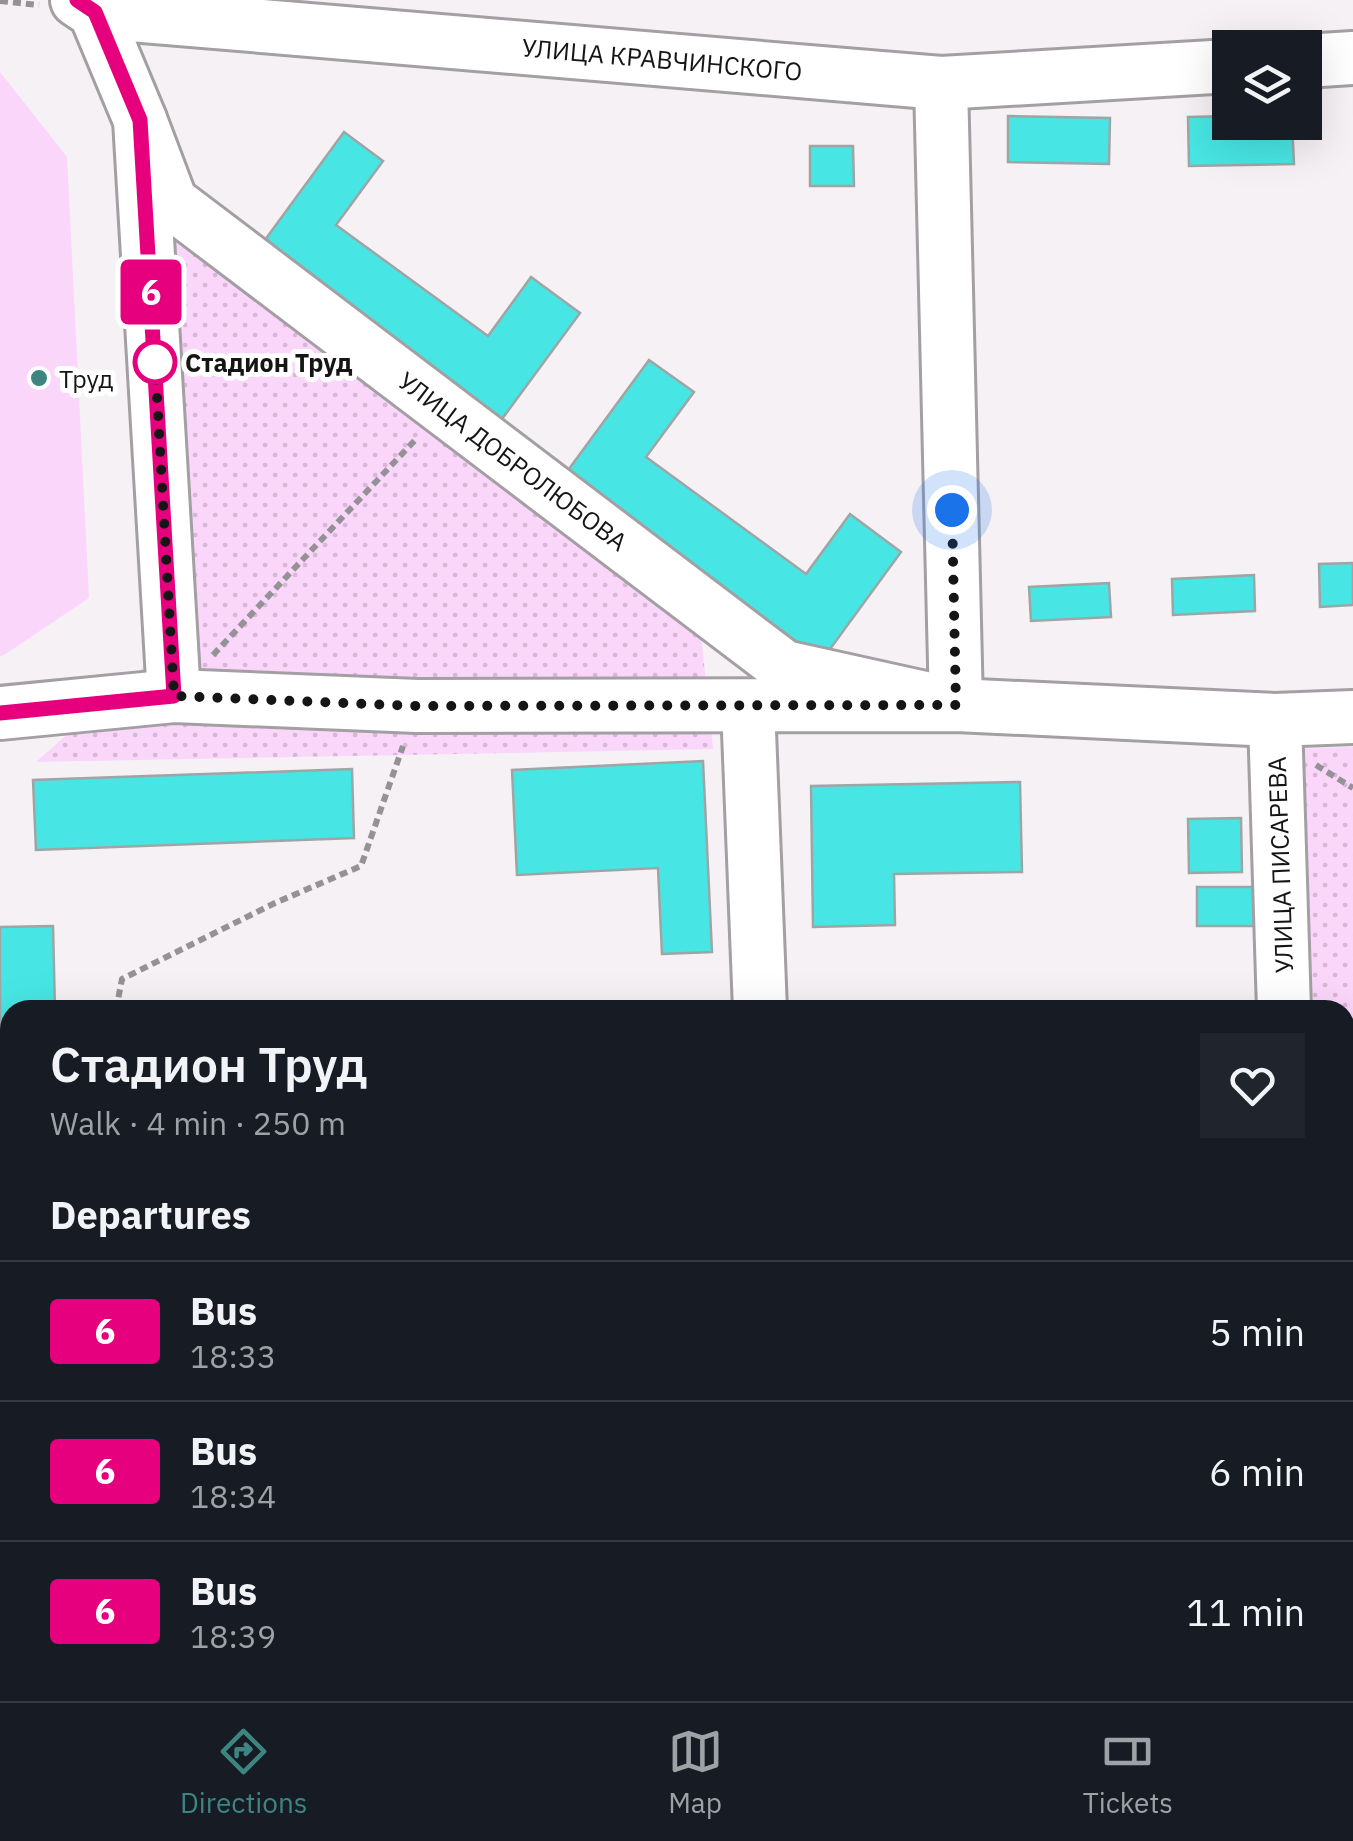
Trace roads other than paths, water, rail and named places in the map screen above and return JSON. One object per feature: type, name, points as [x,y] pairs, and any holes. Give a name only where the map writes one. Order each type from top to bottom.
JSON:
[{"type":"street","name":"УЛИЦА КРАВЧИНСКОГО","points":[[89,4],[941,83],[1212,67]]},
{"type":"street","name":"УЛИЦА ДОБРОЛЮБОВА","points":[[89,4],[171,202],[784,667],[956,705]]},
{"type":"street","points":[[1322,60],[1353,58]]},
{"type":"street","points":[[941,83],[956,705]]},
{"type":"street","points":[[140,120],[174,696]]},
{"type":"street","name":"УЛИЦА ДОБРОЛЮБОВА","points":[[0,714],[174,696],[418,706],[956,705],[1276,720],[1353,717]]},
{"type":"street","points":[[748,706],[760,1000]]},
{"type":"street","name":"УЛИЦА ПИСАРЕВА","points":[[1276,720],[1284,1000]]},
{"type":"place","name":"Стадион Труд","points":[[155,362]]},
{"type":"place","name":"Труд","points":[[39,378]]}]
